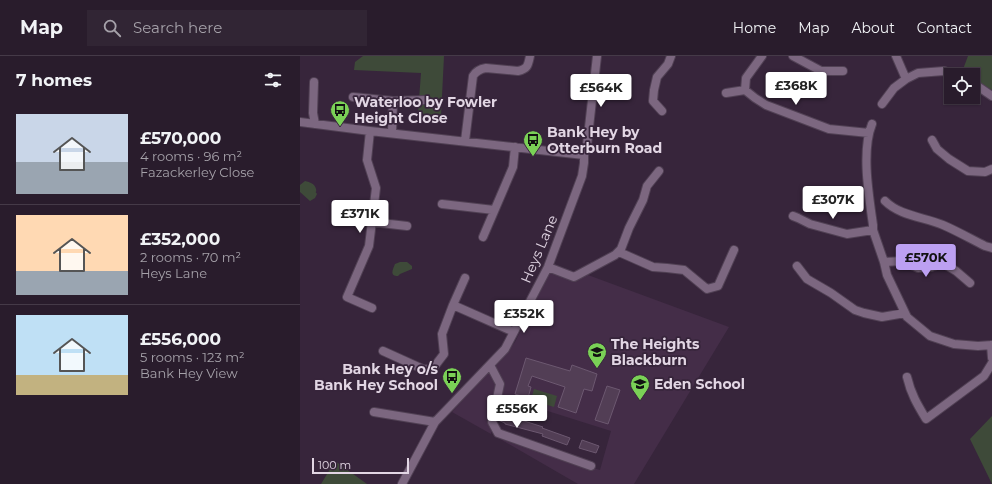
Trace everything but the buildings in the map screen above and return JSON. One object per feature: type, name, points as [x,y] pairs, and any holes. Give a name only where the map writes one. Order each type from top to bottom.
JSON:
[{"type":"street","points":[[465,141],[473,76],[475,72],[482,68],[518,71],[523,70],[528,66],[530,56]]},
{"type":"street","name":"Heys Lane","points":[[402,484],[435,422],[505,348],[548,267],[582,176],[597,56]]},
{"type":"street","points":[[662,111],[653,101],[654,90],[657,77],[668,64],[671,56]]},
{"type":"street","points":[[745,90],[746,78],[762,56]]},
{"type":"street","points":[[793,56],[821,72],[843,71]]},
{"type":"street","points":[[896,56],[906,79]]},
{"type":"street","points":[[882,104],[894,88],[906,79],[918,73],[944,71]]},
{"type":"street","points":[[314,82],[313,113],[315,124]]},
{"type":"street","points":[[980,88],[992,96]]},
{"type":"street","points":[[726,93],[745,90],[766,105],[829,129],[869,133]]},
{"type":"street","points":[[354,97],[393,101],[426,100]]},
{"type":"street","points":[[392,133],[393,101]]},
{"type":"street","points":[[300,122],[584,155]]},
{"type":"street","points":[[872,124],[869,133],[867,155],[868,185],[873,230],[887,275],[907,317],[930,336],[954,344],[978,346],[991,345],[992,358]]},
{"type":"street","points":[[370,131],[367,160],[376,188],[369,246],[347,297],[372,308]]},
{"type":"street","points":[[932,140],[937,149],[949,159],[968,171],[985,172],[992,169]]},
{"type":"street","points":[[483,237],[513,167],[515,147]]},
{"type":"street","points":[[548,267],[574,277],[619,252],[643,200],[647,186],[659,171]]},
{"type":"street","points":[[885,201],[890,206],[901,212],[942,225],[992,248]]},
{"type":"street","points":[[442,204],[494,210]]},
{"type":"street","points":[[793,216],[810,224],[847,234],[873,230]]},
{"type":"street","points":[[372,222],[407,226]]},
{"type":"street","points":[[619,252],[653,267],[684,270],[707,289],[718,286],[734,250]]},
{"type":"street","points":[[884,262],[903,261],[918,268],[930,267],[939,264],[946,265],[970,283]]},
{"type":"street","points":[[797,266],[806,280],[831,293],[855,310],[882,317],[905,312]]},
{"type":"street","points":[[383,352],[425,370],[434,368],[444,354],[442,334],[453,305],[466,278]]},
{"type":"street","points":[[453,305],[514,332]]},
{"type":"street","points":[[907,377],[911,392],[926,419],[984,376],[992,363]]},
{"type":"street","points":[[490,365],[500,384],[492,422],[498,433],[591,466]]},
{"type":"street","points":[[374,412],[435,422]]},
{"type":"shaded area","name":"The Heights Blackburn","points":[[550,272],[588,275],[729,327],[634,484],[578,484],[500,439],[600,470],[611,431],[500,396],[491,434],[452,412],[515,342]]},
{"type":"green space","points":[[363,56],[444,56],[441,116],[418,113],[421,73],[354,70],[355,62]]},
{"type":"green space","points":[[968,56],[992,56],[992,90],[980,83],[980,68],[964,68]]},
{"type":"green space","points":[[305,181],[315,186],[316,189],[317,194],[315,198],[310,201],[300,192],[300,185]]},
{"type":"green space","points":[[407,262],[412,266],[412,269],[395,276],[392,272],[393,268],[395,264]]},
{"type":"green space","points":[[534,389],[557,396],[554,407],[531,400]]},
{"type":"green space","points":[[992,416],[992,484],[970,439]]},
{"type":"green space","points":[[335,461],[367,484],[321,484]]},
{"type":"place","name":"Waterloo by Fowler Height Close","points":[[340,127]]},
{"type":"place","name":"Bank Hey by Otterburn Road","points":[[533,157]]},
{"type":"place","name":"The Heights Blackburn","points":[[597,369]]},
{"type":"place","name":"Bank Hey o/s Bank Hey School","points":[[452,394]]},
{"type":"place","name":"Eden School","points":[[640,401]]}]
